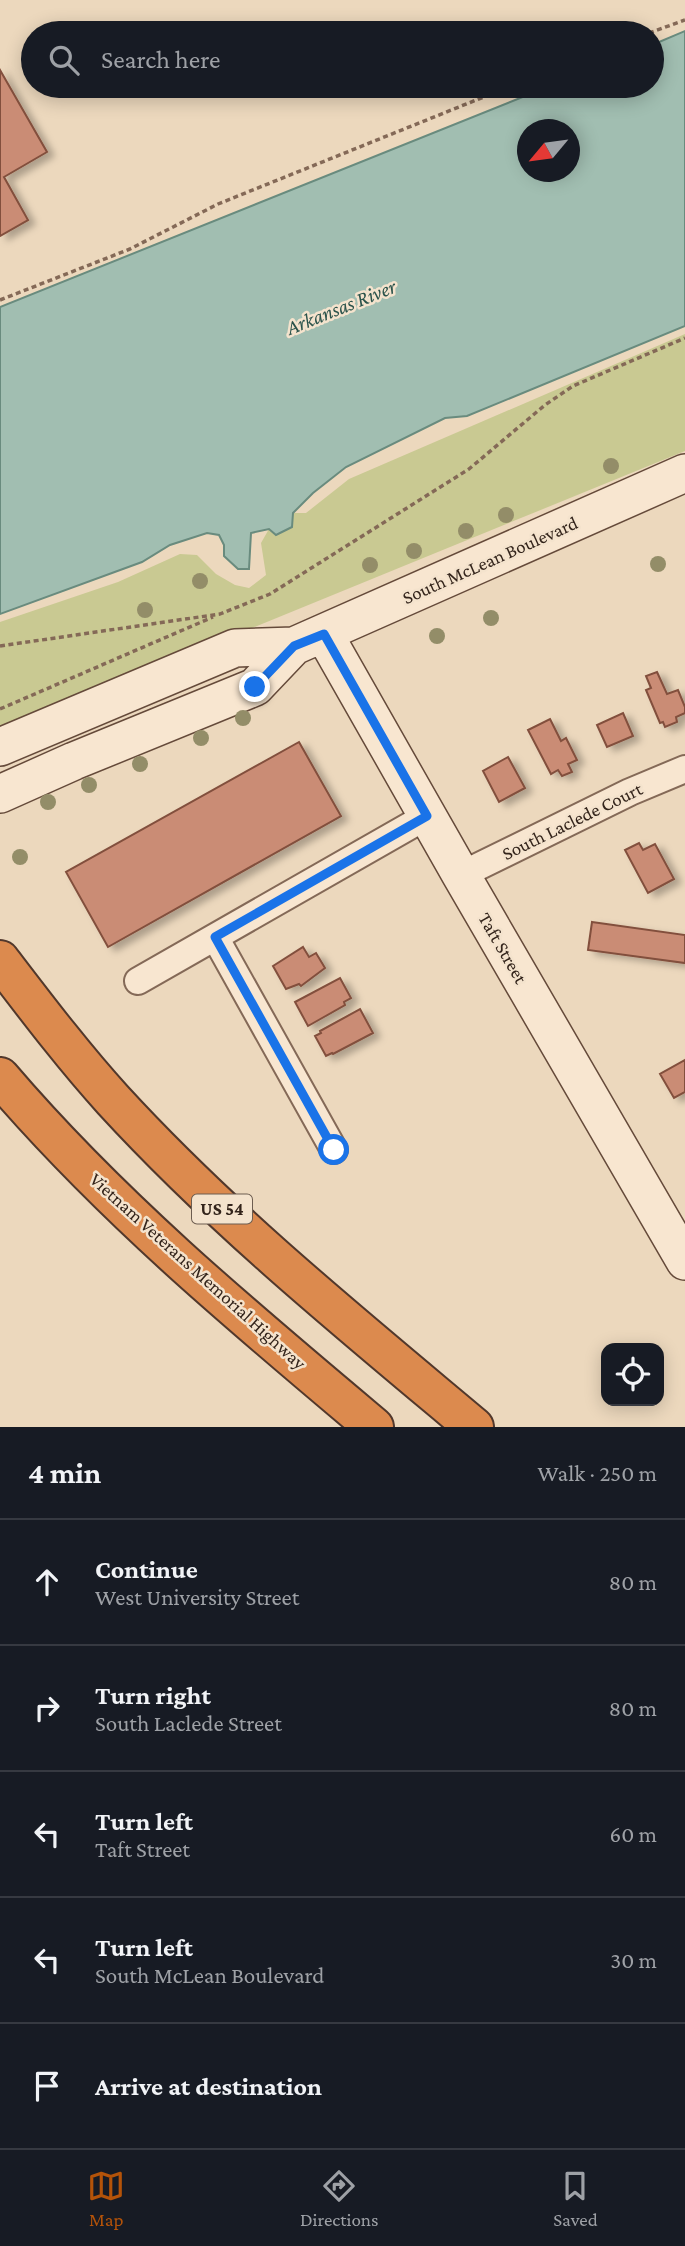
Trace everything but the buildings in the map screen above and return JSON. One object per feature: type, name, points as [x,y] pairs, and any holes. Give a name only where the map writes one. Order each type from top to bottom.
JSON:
[{"type":"highway","name":"US 54","points":[[0,960],[112,1098],[171,1160],[235,1222],[474,1427]]},
{"type":"highway","name":"Vietnam Veterans Memorial Highway","points":[[0,1077],[126,1210],[284,1352],[374,1427]]},
{"type":"main road","name":"South McLean Boulevard","points":[[0,794],[255,687],[309,640],[685,473]]},
{"type":"main road","name":"South McLean Boulevard","points":[[0,747],[236,648],[309,640]]},
{"type":"main road","name":"Taft Street","points":[[309,640],[427,816],[685,1261]]},
{"type":"street","name":"South Laclede Court","points":[[461,875],[630,792],[685,769]]},
{"type":"street","points":[[138,981],[427,816]]},
{"type":"street","points":[[215,937],[334,1150]]},
{"type":"path","points":[[664,28],[685,20]]},
{"type":"path","points":[[0,300],[130,248],[218,204],[481,98]]},
{"type":"path","points":[[0,709],[270,594],[469,469],[544,405],[573,386],[685,338]]},
{"type":"path","points":[[0,646],[220,614]]},
{"type":"green space","points":[[685,334],[685,451],[0,731],[0,622],[118,582],[180,554],[197,555],[216,574],[235,585],[249,588],[266,575],[261,543],[269,529],[293,513],[306,513],[349,479]]},
{"type":"water","name":"Arkansas River","points":[[685,31],[685,326],[467,416],[445,418],[346,467],[293,513],[292,527],[276,535],[269,529],[251,533],[249,569],[238,569],[224,556],[224,545],[219,535],[207,533],[170,545],[142,562],[0,614],[0,307],[520,98],[664,98],[664,40]]},
{"type":"route","points":[[255,687],[294,646],[324,634],[427,816],[215,937],[334,1150]]}]
